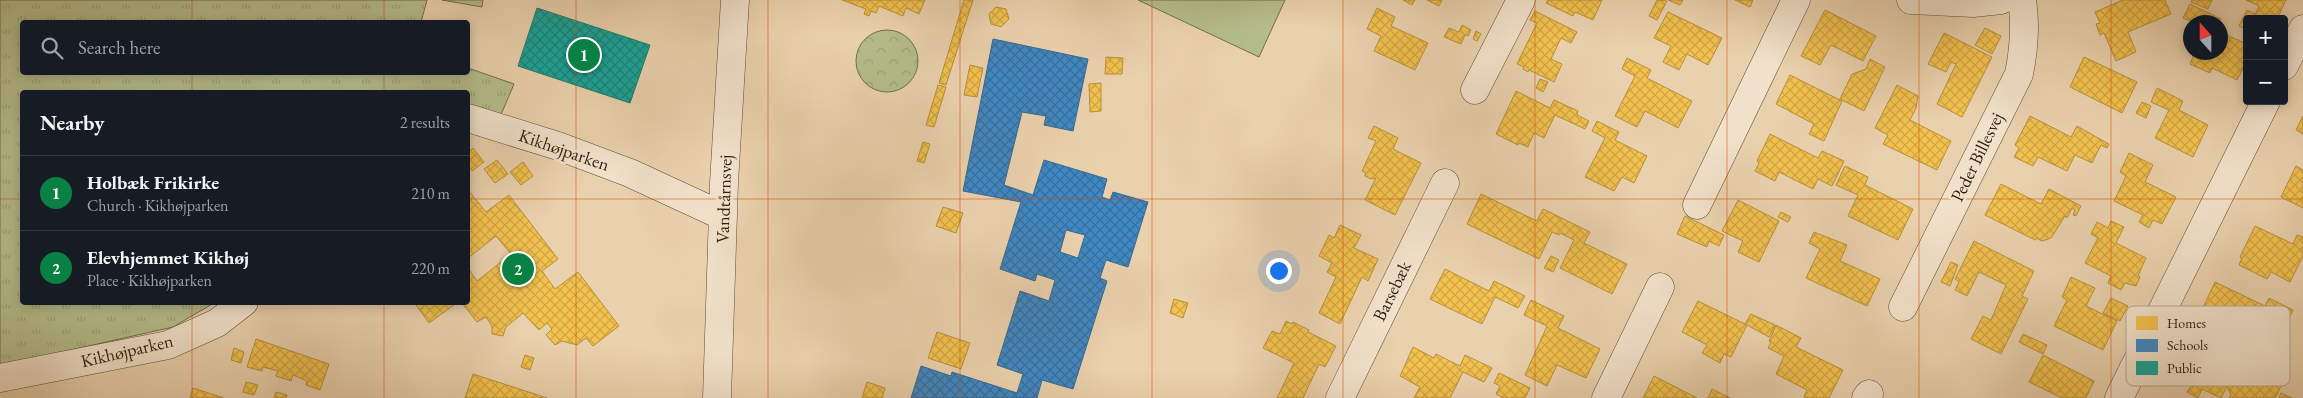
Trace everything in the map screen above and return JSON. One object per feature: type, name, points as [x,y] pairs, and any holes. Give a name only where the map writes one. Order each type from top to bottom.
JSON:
[{"type":"street","name":"Vandtårnsvej","points":[[717,398],[724,184],[735,0]]},
{"type":"street","points":[[1475,90],[1521,0]]},
{"type":"street","points":[[1697,205],[1796,0]]},
{"type":"street","points":[[1911,0],[1973,3],[2001,0]]},
{"type":"street","name":"Peder Billesvej","points":[[1903,307],[2019,74],[2024,44],[2022,0]]},
{"type":"street","points":[[2287,60],[2303,29]]},
{"type":"street","points":[[2164,306],[2264,105]]},
{"type":"street","name":"Kikhøjparken","points":[[470,119],[558,146],[660,185],[723,216]]},
{"type":"street","name":"Barsebæk","points":[[1340,398],[1445,183]]},
{"type":"street","name":"Kikhøjparken","points":[[660,185],[724,184]]},
{"type":"street","points":[[1606,398],[1660,287]]},
{"type":"street","name":"Kikhøjparken","points":[[0,378],[168,345],[217,323],[240,305]]},
{"type":"street","points":[[2118,398],[2126,382]]},
{"type":"green space","points":[[0,0],[427,0],[422,20],[20,20],[20,75],[470,75],[470,69],[514,84],[500,117],[470,107],[470,90],[20,90],[20,305],[211,305],[173,327],[8,364],[0,364]]},
{"type":"green space","points":[[442,0],[483,0],[482,7]]},
{"type":"green space","points":[[1138,0],[1285,0],[1259,57]]},
{"type":"green space","points":[[887,30],[899,32],[909,39],[916,49],[918,61],[916,73],[909,83],[899,90],[887,92],[875,90],[865,83],[858,73],[856,61],[858,49],[865,39],[875,32]]},
{"type":"building: Homes","points":[[842,0],[925,0],[919,14],[906,8],[903,16],[879,6],[876,13],[871,11],[869,16],[864,14],[866,9]]},
{"type":"building: Homes","points":[[964,0],[973,0],[946,85],[939,83]]},
{"type":"building: Homes","points":[[1403,0],[1415,0],[1412,5]]},
{"type":"building: Homes","points":[[1427,0],[1442,0],[1439,6]]},
{"type":"building: Homes","points":[[1548,0],[1602,0],[1593,20],[1575,12],[1573,16],[1546,3]]},
{"type":"building: Homes","points":[[1657,0],[1667,1],[1657,20],[1649,16]]},
{"type":"building: Homes","points":[[1668,0],[1683,0],[1680,5]]},
{"type":"building: Homes","points":[[1735,0],[1753,0],[1750,7]]},
{"type":"building: Homes","points":[[2123,0],[2165,0],[2171,14],[2128,32],[2136,52],[2116,61],[2104,33],[2100,35],[2096,24],[2100,23],[2095,12]]},
{"type":"building: Homes","points":[[2192,0],[2212,0],[2208,9],[2191,2]]},
{"type":"building: Homes","points":[[2246,0],[2286,0],[2279,15],[2244,15],[2247,10],[2255,14],[2259,6]]},
{"type":"building: Homes","points":[[2190,4],[2213,15],[2184,15]]},
{"type":"building: Homes","points":[[996,7],[1006,9],[1009,19],[1001,27],[991,24],[989,14]]},
{"type":"building: Homes","points":[[1377,8],[1395,17],[1391,26],[1428,43],[1415,70],[1374,51],[1381,36],[1367,29]]},
{"type":"building: Homes","points":[[1825,10],[1876,36],[1863,61],[1831,45],[1820,65],[1801,56]]},
{"type":"building: Homes","points":[[1535,11],[1577,32],[1571,43],[1561,38],[1551,59],[1562,64],[1554,82],[1529,70],[1528,72],[1523,69],[1524,67],[1517,64],[1537,23],[1530,20]]},
{"type":"building: Homes","points":[[1668,12],[1722,38],[1708,65],[1687,54],[1679,70],[1663,62],[1671,46],[1654,38]]},
{"type":"building: Homes","points":[[2243,18],[2243,28],[2239,26]]},
{"type":"building: Homes","points":[[1462,25],[1471,30],[1468,36],[1465,35],[1461,44],[1444,37],[1449,28],[1459,32]]},
{"type":"building: Homes","points":[[1985,28],[2001,36],[1992,54],[1975,45]]},
{"type":"building: Homes","points":[[1476,31],[1481,34],[1477,41],[1473,39]]},
{"type":"building: Homes","points":[[1944,33],[1992,57],[1962,117],[1937,104],[1956,64],[1951,62],[1946,72],[1928,64]]},
{"type":"building: Homes","points":[[2228,36],[2243,42],[2243,69],[2237,80],[2212,68],[2210,73],[2190,64],[2192,60],[2228,60]]},
{"type":"building: Homes","points":[[1106,57],[1123,58],[1122,74],[1105,74]]},
{"type":"building: Homes","points":[[2084,57],[2137,82],[2122,113],[2070,87]]},
{"type":"building: Homes","points":[[1627,58],[1651,70],[1647,78],[1692,101],[1678,128],[1645,111],[1637,127],[1615,116],[1635,76],[1622,69]]},
{"type":"building: Homes","points":[[1870,59],[1885,67],[1864,111],[1840,99],[1852,74],[1866,69]]},
{"type":"building: Homes","points":[[970,65],[983,68],[977,97],[964,95]]},
{"type":"building: Homes","points":[[1790,75],[1842,101],[1824,141],[1809,134],[1814,124],[1776,104]]},
{"type":"building: Homes","points":[[1540,79],[1548,82],[1543,92],[1536,88]]},
{"type":"building: Homes","points":[[1101,83],[1101,111],[1090,112],[1089,84]]},
{"type":"building: Homes","points":[[938,85],[946,87],[934,127],[926,125]]},
{"type":"building: Homes","points":[[1897,85],[1918,96],[1916,108],[1910,120],[1951,141],[1937,170],[1883,144],[1888,135],[1875,128]]},
{"type":"building: Homes","points":[[2157,88],[2183,101],[2179,110],[2208,125],[2193,157],[2155,138],[2169,110],[2151,102]]},
{"type":"building: Homes","points":[[1516,91],[1550,108],[1554,100],[1578,111],[1577,115],[1589,121],[1585,129],[1555,115],[1544,138],[1534,133],[1528,147],[1519,143],[1518,145],[1496,134]]},
{"type":"building: Homes","points":[[2142,102],[2151,106],[2146,118],[2136,113]]},
{"type":"building: Homes","points":[[2030,116],[2071,137],[2077,126],[2109,144],[2107,148],[2101,145],[2092,163],[2075,155],[2067,171],[2038,157],[2033,166],[2014,157],[2019,148],[2015,145]]},
{"type":"building: Homes","points":[[2303,116],[2303,134],[2296,130]]},
{"type":"building: Homes","points":[[1597,121],[1619,132],[1615,140],[1647,156],[1634,183],[1622,177],[1614,191],[1585,177],[1605,138],[1592,131]]},
{"type":"building: Homes","points":[[1374,126],[1398,138],[1393,149],[1421,163],[1395,215],[1365,200],[1376,178],[1371,179],[1365,176],[1365,172],[1362,171],[1376,141],[1368,138]]},
{"type":"building: Homes","points":[[1770,134],[1818,158],[1822,151],[1844,161],[1832,186],[1818,179],[1813,189],[1779,172],[1775,181],[1755,171],[1759,163],[1757,161]]},
{"type":"building: Homes","points":[[923,142],[930,144],[924,163],[917,161]]},
{"type":"building: Homes","points":[[473,148],[484,162],[472,171],[470,168],[470,150]]},
{"type":"building: Homes","points":[[2129,153],[2153,165],[2145,182],[2176,197],[2162,224],[2153,220],[2149,228],[2139,222],[2143,215],[2114,201],[2126,176],[2120,172]]},
{"type":"building: Homes","points":[[497,160],[508,174],[495,183],[484,169]]},
{"type":"building: Homes","points":[[523,162],[533,176],[521,185],[510,172]]},
{"type":"building: Homes","points":[[1845,166],[1868,177],[1865,185],[1913,209],[1898,240],[1848,216],[1858,195],[1836,185]]},
{"type":"building: Homes","points":[[2296,166],[2303,170],[2303,208],[2281,197]]},
{"type":"building: Homes","points":[[2001,184],[2041,204],[2049,189],[2081,206],[2076,216],[2073,215],[2075,210],[2072,208],[2067,218],[2065,216],[2051,238],[2042,241],[2036,238],[2035,240],[1985,215]]},
{"type":"building: Homes","points":[[470,192],[486,212],[509,195],[558,259],[542,271],[555,289],[578,272],[619,326],[593,346],[586,338],[577,345],[562,341],[555,345],[546,335],[552,329],[547,323],[539,330],[523,313],[506,327],[503,336],[492,334],[492,326],[486,317],[477,322],[463,305],[470,305],[470,271],[477,281],[511,254],[496,236],[470,256]]},
{"type":"building: Homes","points":[[1481,194],[1537,221],[1543,209],[1590,232],[1584,243],[1627,264],[1612,294],[1560,268],[1574,240],[1560,233],[1559,235],[1552,232],[1539,259],[1467,224]]},
{"type":"building: Homes","points":[[1738,200],[1779,221],[1759,262],[1738,252],[1743,241],[1722,231]]},
{"type":"building: Homes","points":[[943,207],[963,213],[956,233],[936,226]]},
{"type":"building: Homes","points":[[1781,212],[1791,217],[1788,222],[1778,217]]},
{"type":"building: Homes","points":[[1685,216],[1724,235],[1719,246],[1709,241],[1707,247],[1677,234]]},
{"type":"building: Homes","points":[[2111,221],[2124,227],[2116,243],[2146,258],[2136,286],[2125,283],[2121,290],[2108,283],[2111,276],[2085,263],[2098,238],[2091,234],[2097,222],[2108,228]]},
{"type":"building: Homes","points":[[1340,225],[1361,235],[1354,248],[1378,259],[1368,281],[1362,277],[1340,324],[1319,313],[1336,277],[1327,272],[1332,263],[1319,256],[1329,235],[1334,238]]},
{"type":"building: Homes","points":[[2255,226],[2293,244],[2297,235],[2303,237],[2303,256],[2290,282],[2271,272],[2267,279],[2239,265],[2242,258],[2240,257]]},
{"type":"building: Homes","points":[[1814,232],[1847,245],[1840,261],[1880,279],[1867,306],[1806,278],[1820,249],[1809,243]]},
{"type":"building: Homes","points":[[1974,241],[2034,271],[2022,296],[2028,299],[2001,354],[1971,339],[1983,316],[1991,320],[2006,285],[1979,272],[1967,296],[1955,290],[1959,282],[1955,279]]},
{"type":"building: Homes","points":[[1551,256],[1559,260],[1553,272],[1544,268]]},
{"type":"building: Homes","points":[[1951,262],[1958,265],[1950,286],[1941,282]]},
{"type":"building: Homes","points":[[1445,269],[1489,291],[1494,281],[1525,296],[1518,308],[1495,297],[1482,324],[1430,299]]},
{"type":"building: Homes","points":[[2071,277],[2095,288],[2086,306],[2117,321],[2103,350],[2054,326],[2067,300],[2062,297]]},
{"type":"building: Homes","points":[[2215,282],[2265,306],[2204,306]]},
{"type":"building: Homes","points":[[2111,298],[2128,306],[2126,306],[2120,321],[2103,313]]},
{"type":"building: Homes","points":[[2269,298],[2285,306],[2265,306]]},
{"type":"building: Homes","points":[[1174,299],[1188,303],[1183,318],[1170,313]]},
{"type":"building: Homes","points":[[1531,300],[1564,316],[1558,328],[1600,349],[1586,378],[1557,365],[1547,386],[1525,375],[1547,326],[1524,315]]},
{"type":"building: Homes","points":[[1698,301],[1745,324],[1751,314],[1775,325],[1769,337],[1747,325],[1731,357],[1724,354],[1720,363],[1702,353],[1707,345],[1682,332]]},
{"type":"building: Homes","points":[[416,305],[454,305],[429,323]]},
{"type":"building: Homes","points":[[1286,321],[1292,324],[1293,322],[1309,330],[1308,332],[1336,346],[1325,367],[1319,364],[1303,398],[1277,398],[1294,363],[1263,348],[1272,331],[1280,334]]},
{"type":"building: Homes","points":[[1776,325],[1801,338],[1796,347],[1843,370],[1829,398],[1804,397],[1807,390],[1776,374],[1784,356],[1768,348]]},
{"type":"building: Homes","points":[[937,332],[970,343],[961,369],[928,358]]},
{"type":"building: Homes","points":[[2023,334],[2047,345],[2043,354],[2019,342]]},
{"type":"building: Homes","points":[[256,339],[329,364],[320,390],[306,385],[307,381],[293,375],[291,381],[276,376],[278,371],[263,367],[262,371],[247,367]]},
{"type":"building: Homes","points":[[1413,347],[1434,358],[1436,354],[1460,366],[1465,355],[1492,368],[1484,382],[1463,372],[1450,398],[1414,398],[1420,387],[1400,376]]},
{"type":"building: Homes","points":[[234,348],[244,352],[241,363],[231,360]]},
{"type":"building: Homes","points":[[525,355],[534,358],[530,370],[521,367]]},
{"type":"building: Homes","points":[[2043,355],[2094,381],[2086,398],[2062,398],[2029,382]]},
{"type":"building: Homes","points":[[1499,373],[1530,388],[1525,398],[1504,398],[1496,394],[1500,386],[1494,383]]},
{"type":"building: Homes","points":[[473,374],[547,398],[465,398]]},
{"type":"building: Homes","points":[[1654,376],[1697,398],[1643,398]]},
{"type":"building: Homes","points":[[246,382],[258,385],[254,395],[243,392]]},
{"type":"building: Homes","points":[[867,382],[885,388],[882,398],[862,398]]},
{"type":"building: Homes","points":[[2191,386],[2227,386],[2221,398],[2202,389],[2198,398],[2187,392]]},
{"type":"building: Homes","points":[[2227,386],[2281,386],[2275,398],[2229,398],[2231,395]]},
{"type":"building: Homes","points":[[193,388],[224,398],[190,398]]},
{"type":"building: Homes","points":[[1712,389],[1730,398],[1708,398]]},
{"type":"building: Homes","points":[[276,392],[287,395],[286,398],[274,398]]},
{"type":"building: Homes","points":[[2281,393],[2292,398],[2279,398]]},
{"type":"building: Schools","points":[[993,39],[1088,59],[1073,131],[1044,125],[1046,116],[1022,112],[1004,185],[1033,195],[1044,160],[1107,179],[1102,197],[1110,200],[1113,192],[1148,202],[1128,267],[1106,260],[1100,278],[1107,281],[1073,389],[1042,380],[1037,398],[911,398],[921,366],[951,376],[952,372],[1017,393],[1023,374],[997,365],[1020,291],[1049,301],[1055,280],[1037,274],[1035,281],[1000,269],[1021,202],[963,191]],"holes":[[[1066,230],[1085,235],[1078,258],[1060,252]]]},
{"type":"building: Public","points":[[537,8],[650,45],[630,103],[518,66]]},
{"type":"place","name":"Holbæk Frikirke","points":[[584,55]]},
{"type":"place","name":"Elevhjemmet Kikhøj","points":[[518,269]]}]
